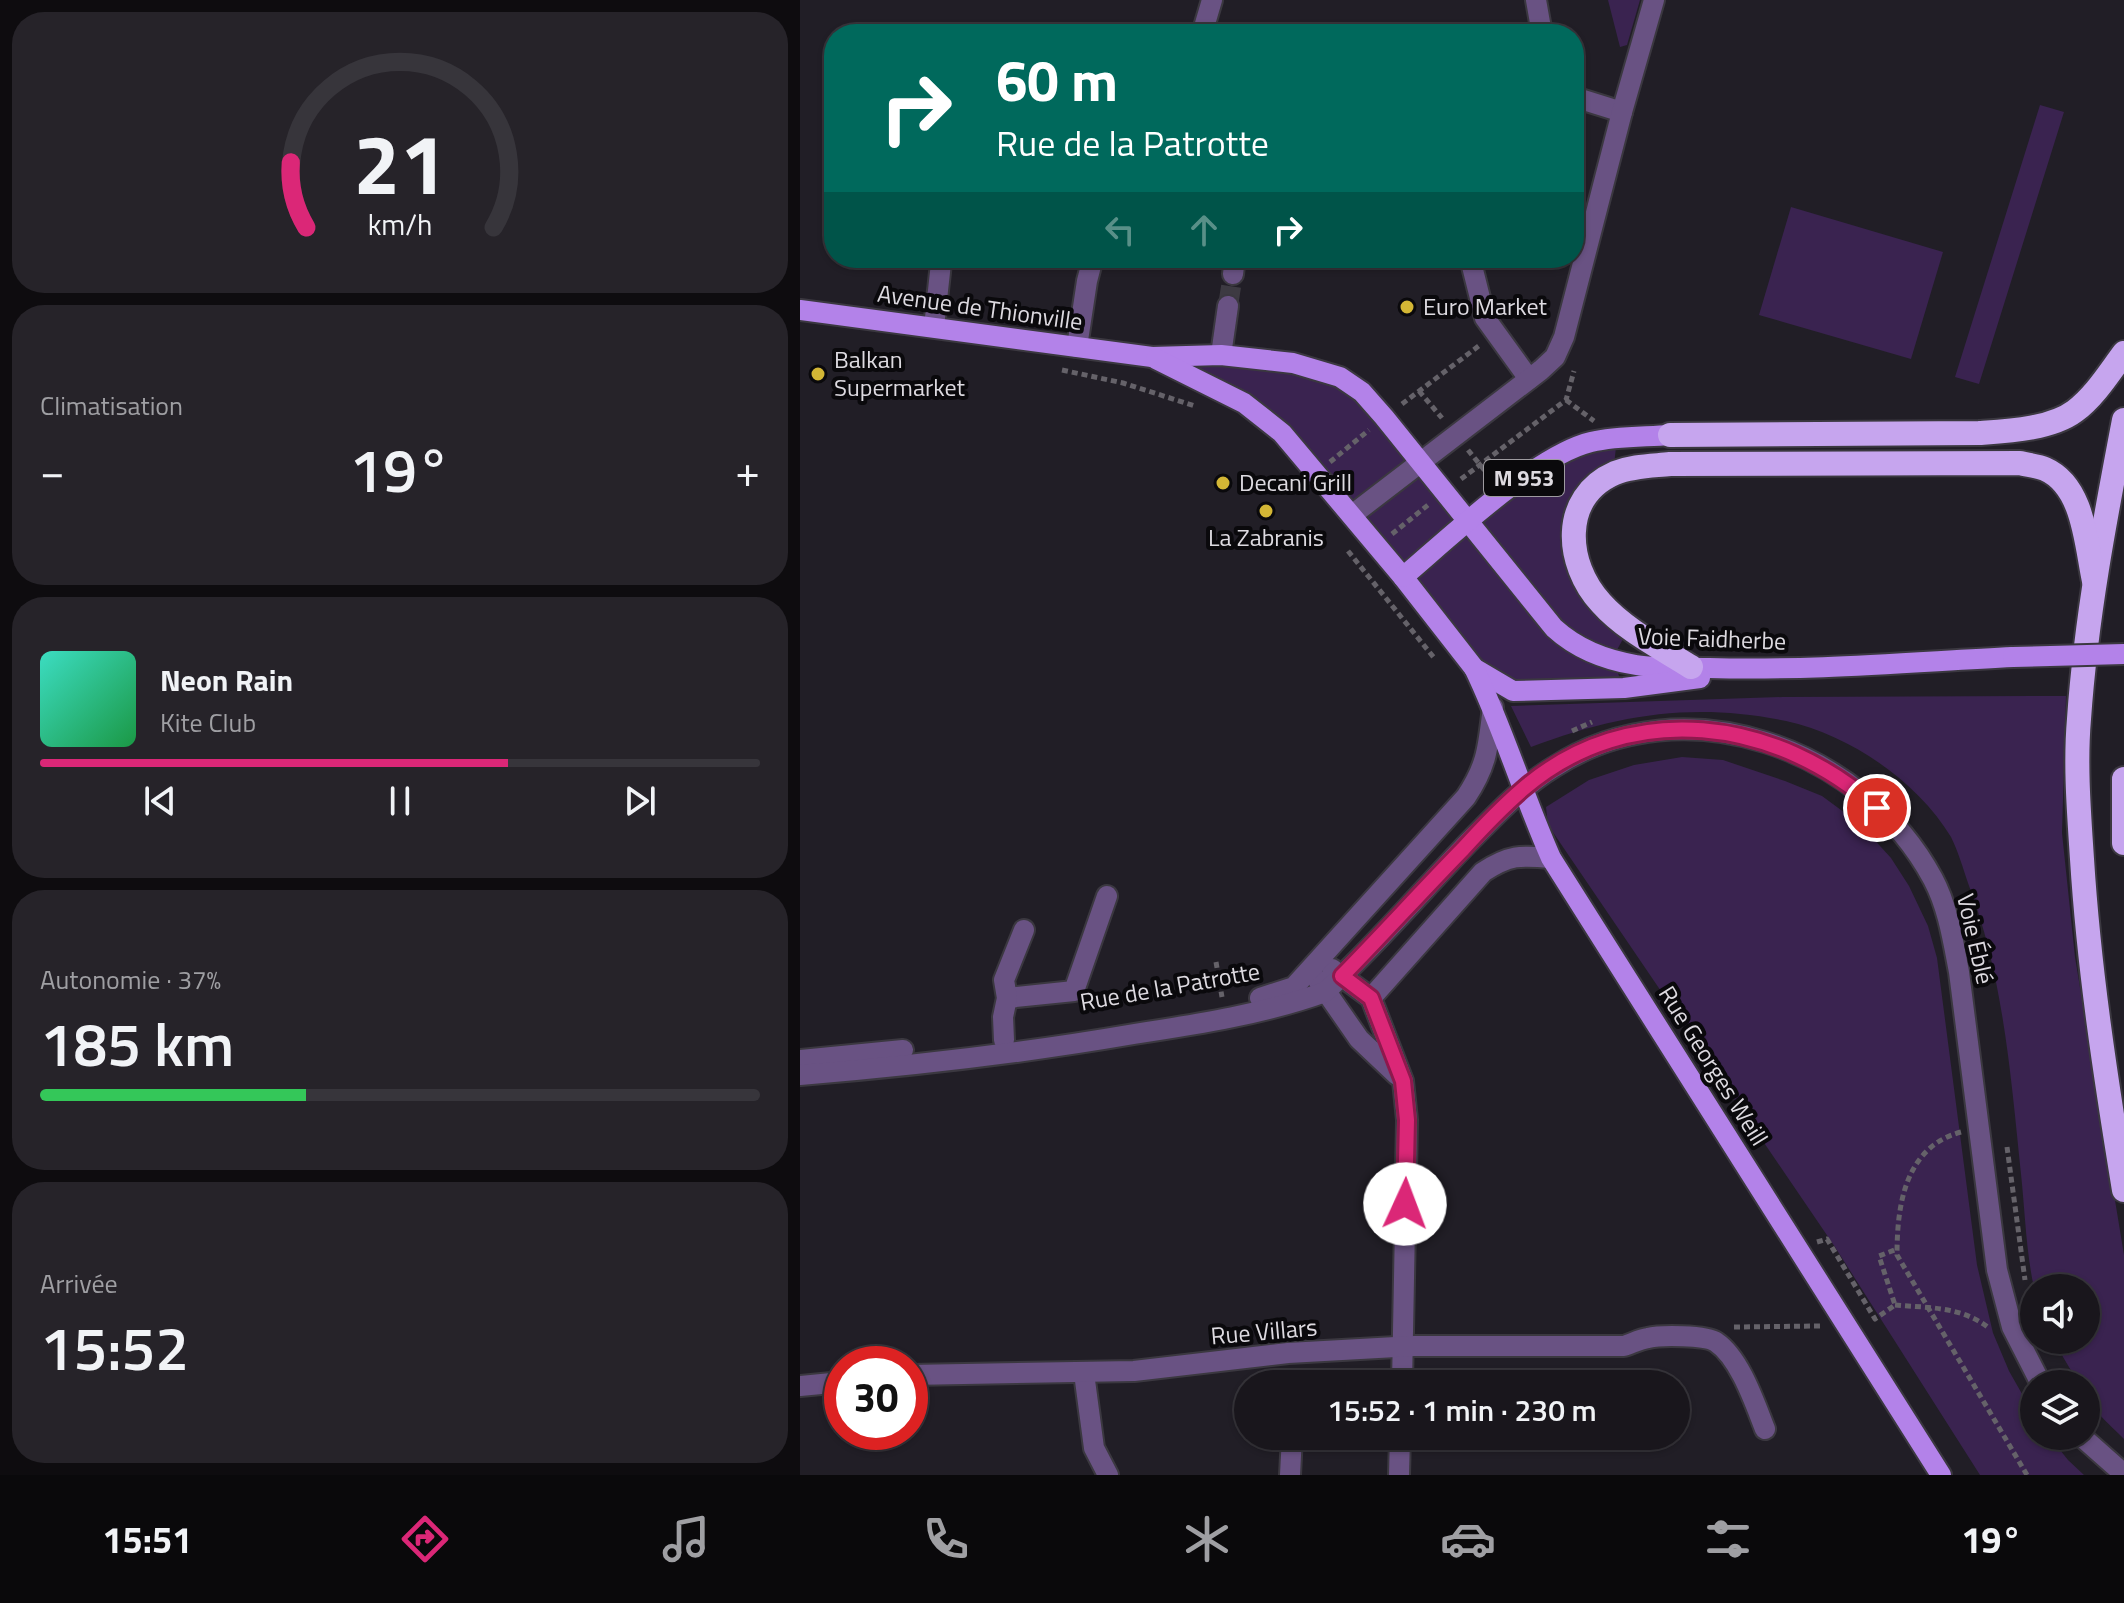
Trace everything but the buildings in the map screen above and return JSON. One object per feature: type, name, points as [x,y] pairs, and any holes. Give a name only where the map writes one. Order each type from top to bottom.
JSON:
[{"type":"highway","points":[[1670,435],[2024,430],[2074,412],[2099,387],[2124,353]]},
{"type":"highway","points":[[2124,420],[2094,581],[2078,721],[2079,811],[2085,903],[2098,1026],[2124,1190]]},
{"type":"highway","points":[[1691,667],[1629,628],[1600,602],[1581,574],[1574,546],[1573,523],[1580,503],[1613,474],[1635,467],[1670,464],[2020,463],[2046,469],[2070,488],[2082,523],[2094,581]]},
{"type":"highway","points":[[2124,779],[2124,843]]},
{"type":"main road","name":"Avenue de Thionville","points":[[800,310],[1152,357]]},
{"type":"main road","name":"M 953","points":[[1152,357],[1221,355],[1293,363],[1340,377],[1362,392],[1469,522]]},
{"type":"main road","name":"M 953","points":[[1152,357],[1244,403],[1282,433],[1403,577],[1474,668],[1513,691],[1624,688],[1764,670]]},
{"type":"main road","name":"M 953","points":[[1403,577],[1538,467],[1560,454],[1589,442],[1670,435]]},
{"type":"main road","name":"Voie Faidherbe","points":[[1469,522],[1554,628],[1568,641],[1589,652],[1634,665],[1764,670],[2124,654]]},
{"type":"main road","name":"Rue Georges Weill","points":[[1474,668],[1493,707],[1531,814],[1551,858],[1941,1475]]},
{"type":"street","points":[[1205,24],[1212,0]]},
{"type":"street","points":[[1536,0],[1540,24]]},
{"type":"street","points":[[1584,259],[1654,0]]},
{"type":"street","points":[[1584,100],[1622,112]]},
{"type":"street","points":[[934,327],[940,268]]},
{"type":"street","points":[[1077,347],[1090,268]]},
{"type":"street","points":[[1472,268],[1485,318],[1529,379]]},
{"type":"street","points":[[1352,515],[1555,357],[1564,337],[1582,268]]},
{"type":"street","points":[[1221,355],[1228,306]]},
{"type":"street","name":"Rue de la Patrotte","points":[[800,1060],[1004,1040],[1160,1019],[1275,995],[1294,987],[1466,797],[1486,761],[1493,707]]},
{"type":"street","name":"Voie Éblé","points":[[1523,788],[1583,751],[1616,739],[1653,731],[1696,729],[1739,734],[1773,744],[1839,776],[1890,820],[1913,848],[1934,882],[1950,926],[1959,972],[1997,1270],[2012,1327],[2034,1370]]},
{"type":"street","name":"Rue de la Patrotte","points":[[800,1075],[1076,1044],[1211,1022],[1294,1003],[1325,992],[1523,788]]},
{"type":"street","points":[[1371,998],[1483,872],[1519,855],[1551,858]]},
{"type":"street","points":[[1007,998],[1074,991],[1107,896]]},
{"type":"street","points":[[1004,1040],[1003,1017],[1007,998],[1004,980],[1024,930]]},
{"type":"street","points":[[1315,965],[1342,976],[1371,998],[1403,1081],[1407,1120],[1402,1370]]},
{"type":"street","points":[[1315,965],[1325,992],[1359,1039],[1403,1081]]},
{"type":"street","name":"Rue Villars","points":[[928,1375],[1134,1371],[1288,1353],[1402,1347],[1624,1346],[1648,1338],[1703,1338],[1715,1341],[1728,1355],[1750,1390],[1765,1429]]},
{"type":"street","points":[[1084,1373],[1094,1448],[1108,1475]]},
{"type":"street","points":[[800,1386],[824,1384]]},
{"type":"street","points":[[1290,1475],[1291,1450]]},
{"type":"street","points":[[1399,1475],[1400,1450]]},
{"type":"street","points":[[2095,1450],[2124,1474]]},
{"type":"path","points":[[1048,367],[1123,383],[1198,407]]},
{"type":"path","points":[[1347,549],[1444,670]]},
{"type":"path","points":[[1560,737],[1585,723],[1598,721]]},
{"type":"path","points":[[1216,962],[1223,1006]]},
{"type":"path","points":[[2025,1274],[2004,1122],[1944,1137],[1923,1153],[1907,1184],[1897,1220],[1897,1255],[2027,1475]]},
{"type":"path","points":[[1798,1250],[1827,1239],[1875,1319],[1895,1305],[1929,1308],[1970,1315],[1988,1326],[1994,1335]]},
{"type":"path","points":[[1895,1305],[1879,1256],[1897,1249]]},
{"type":"shaded area","points":[[1608,0],[1640,0],[1627,45],[1620,47]]},
{"type":"shaded area","points":[[2040,105],[2064,112],[1979,384],[1955,377]]},
{"type":"shaded area","points":[[1791,207],[1943,252],[1911,359],[1759,315]]},
{"type":"shaded area","points":[[1152,357],[1340,377],[1469,522],[1538,467],[1617,438],[1613,474],[1594,488],[1574,546],[1629,628],[1612,659],[1624,688],[1501,686],[1282,433]]},
{"type":"shaded area","points":[[2066,696],[2062,833],[2075,957],[2124,1255],[2124,1439],[2100,1415],[2100,1370],[2071,1370],[2061,1354],[2100,1354],[2100,1274],[2032,1274],[1998,989],[1980,918],[1960,860],[1951,837],[1937,817],[1901,779],[1880,763],[1834,737],[1786,721],[1720,712],[1657,714],[1595,726],[1531,747],[1511,706],[1783,697]]},
{"type":"shaded area","points":[[1682,757],[1723,760],[1822,796],[1860,824],[1891,858],[1909,886],[1928,926],[1937,958],[1977,1265],[1993,1333],[2020,1390],[2020,1450],[2060,1450],[2084,1475],[1980,1475],[1835,1247],[1548,825],[1546,807],[1589,780],[1634,765]]},
{"type":"tunnel","points":[[1228,306],[1233,274]]},
{"type":"place","name":"Euro Market","points":[[1407,307]]},
{"type":"place","name":"Balkan Supermarket","points":[[818,374]]},
{"type":"place","name":"Decani Grill","points":[[1223,483]]},
{"type":"place","name":"La Zabranis","points":[[1266,511]]},
{"type":"route","points":[[1405,1204],[1407,1120],[1403,1081],[1371,998],[1342,976],[1523,788],[1583,751],[1616,739],[1653,731],[1696,729],[1739,734],[1773,744],[1839,776],[1877,808]]}]
